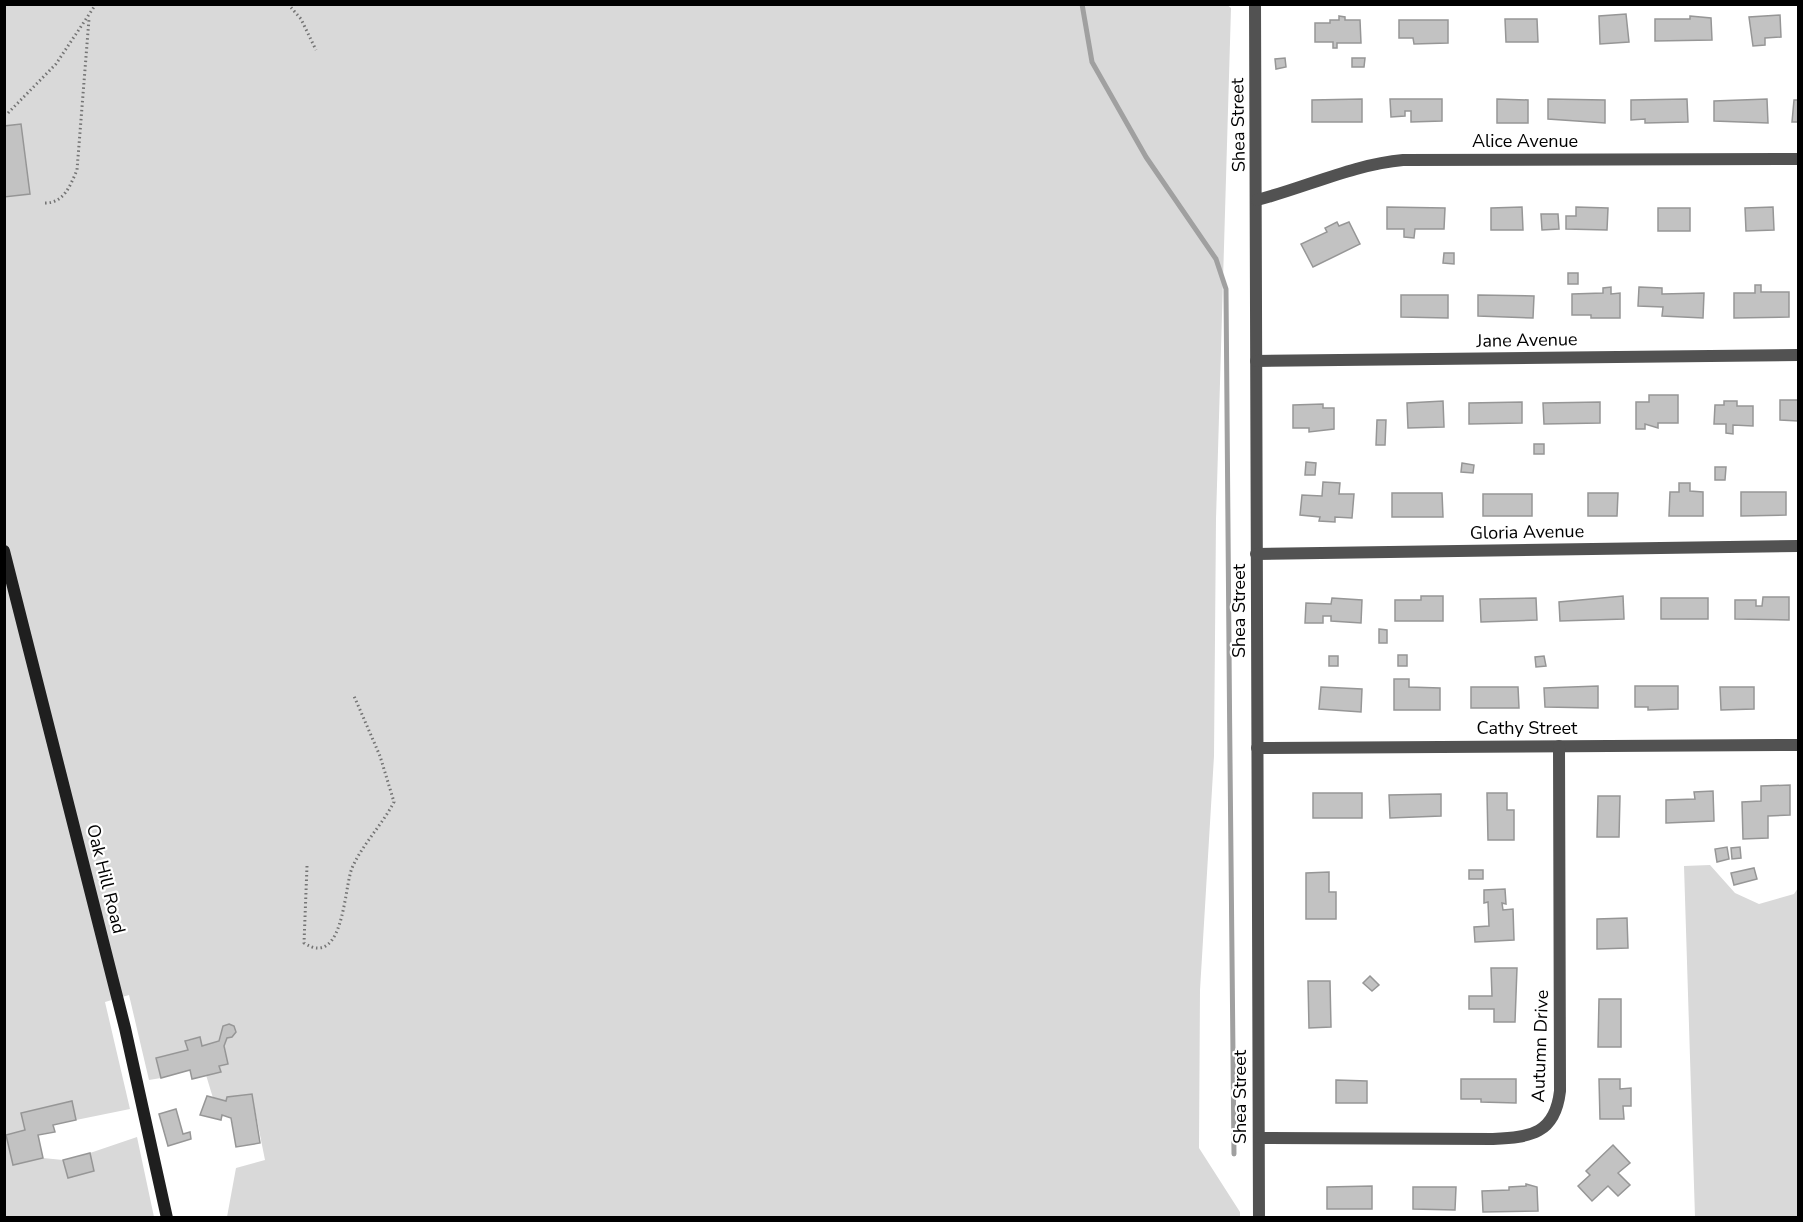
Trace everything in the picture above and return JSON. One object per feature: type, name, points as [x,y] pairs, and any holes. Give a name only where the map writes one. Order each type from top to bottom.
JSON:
[{"type":"street","name":"Shea Street","points":[[1255,4],[1259,1218]]},
{"type":"street","name":"Alice Avenue","points":[[1257,200],[1368,165],[1403,160],[1798,159]]},
{"type":"street","name":"Jane Avenue","points":[[1256,362],[1798,355]]},
{"type":"street","name":"Gloria Avenue","points":[[1257,554],[1798,546]]},
{"type":"street","name":"Oak Hill Road","points":[[4,551],[125,1028],[167,1218]]},
{"type":"street","name":"Cathy Street","points":[[1257,748],[1798,745]]},
{"type":"street","name":"Autumn Drive","points":[[1259,1138],[1493,1140],[1529,1135],[1549,1124],[1555,1114],[1560,1091],[1559,746]]},
{"type":"path","points":[[8,113],[56,64],[89,19],[96,4]]},
{"type":"path","points":[[288,4],[301,19],[316,50]]},
{"type":"path","points":[[45,203],[54,203],[63,196],[69,189],[77,170],[89,19]]},
{"type":"path","points":[[307,866],[304,943],[312,948],[323,947],[335,937],[342,922],[352,869],[394,802],[381,756],[354,696]]},
{"type":"shaded area","points":[[1226,4],[1231,8],[1216,519],[1214,756],[1200,990],[1199,1148],[1240,1212],[1240,1217],[227,1217],[236,1168],[265,1160],[252,1095],[227,1097],[226,1101],[213,1098],[206,1075],[221,1071],[219,1066],[228,1064],[224,1046],[227,1038],[235,1032],[229,1024],[223,1026],[219,1041],[202,1046],[199,1037],[186,1040],[188,1050],[156,1058],[161,1078],[149,1080],[129,995],[105,1002],[130,1109],[76,1120],[71,1101],[22,1113],[25,1130],[6,1135],[13,1165],[43,1158],[63,1160],[68,1178],[94,1171],[90,1153],[137,1137],[154,1217],[5,1218],[5,5]]},
{"type":"shaded area","points":[[1710,865],[1735,893],[1759,904],[1794,894],[1798,888],[1798,1217],[1695,1217],[1684,866]]},
{"type":"building","points":[[1626,14],[1629,42],[1600,44],[1599,16]]},
{"type":"building","points":[[1780,15],[1781,37],[1765,38],[1765,45],[1753,46],[1749,17]]},
{"type":"building","points":[[1339,16],[1345,17],[1345,20],[1360,20],[1361,43],[1337,43],[1337,48],[1333,48],[1333,42],[1315,42],[1315,23],[1330,23],[1330,20],[1339,20]]},
{"type":"building","points":[[1690,16],[1711,18],[1712,40],[1655,41],[1655,19],[1690,19]]},
{"type":"building","points":[[1505,19],[1537,19],[1538,42],[1506,42]]},
{"type":"building","points":[[1399,20],[1448,20],[1448,43],[1414,44],[1413,38],[1399,38]]},
{"type":"building","points":[[1285,58],[1286,67],[1276,69],[1275,59]]},
{"type":"building","points":[[1352,58],[1365,58],[1364,67],[1352,67]]},
{"type":"building","points":[[1362,99],[1362,122],[1312,122],[1312,100]]},
{"type":"building","points":[[1390,99],[1442,99],[1442,121],[1411,122],[1411,111],[1405,111],[1405,116],[1391,117]]},
{"type":"building","points":[[1497,99],[1528,100],[1528,123],[1497,123]]},
{"type":"building","points":[[1548,99],[1605,100],[1605,123],[1548,119]]},
{"type":"building","points":[[1687,99],[1688,122],[1645,123],[1645,119],[1631,120],[1631,100]]},
{"type":"building","points":[[1767,99],[1768,123],[1714,121],[1714,101]]},
{"type":"building","points":[[1794,100],[1798,100],[1798,122],[1792,122]]},
{"type":"building","points":[[21,124],[30,194],[4,197],[4,126]]},
{"type":"building","points":[[1387,207],[1445,208],[1444,229],[1415,229],[1414,238],[1404,237],[1404,229],[1387,229]]},
{"type":"building","points":[[1522,207],[1523,230],[1491,230],[1491,208]]},
{"type":"building","points":[[1576,207],[1608,208],[1607,230],[1566,229],[1566,216],[1576,216]]},
{"type":"building","points":[[1773,207],[1774,230],[1746,231],[1745,208]]},
{"type":"building","points":[[1658,208],[1690,208],[1690,231],[1658,231]]},
{"type":"building","points":[[1541,214],[1558,214],[1559,229],[1542,230]]},
{"type":"building","points":[[1337,222],[1339,226],[1349,222],[1360,244],[1313,267],[1301,244],[1327,232],[1325,228]]},
{"type":"building","points":[[1444,253],[1454,253],[1454,264],[1443,263]]},
{"type":"building","points":[[1568,273],[1578,273],[1578,284],[1568,284]]},
{"type":"building","points":[[1755,285],[1761,285],[1761,292],[1789,292],[1789,317],[1734,318],[1734,293],[1755,293]]},
{"type":"building","points":[[1611,287],[1611,294],[1620,293],[1620,318],[1591,318],[1591,315],[1572,315],[1572,294],[1603,293],[1603,288]]},
{"type":"building","points":[[1639,287],[1662,288],[1662,294],[1704,293],[1703,318],[1662,316],[1663,307],[1638,306]]},
{"type":"building","points":[[1401,295],[1448,295],[1448,318],[1401,317]]},
{"type":"building","points":[[1478,295],[1534,296],[1533,318],[1478,316]]},
{"type":"building","points":[[1649,395],[1678,395],[1678,423],[1658,423],[1658,428],[1645,424],[1645,429],[1636,429],[1636,402],[1649,402]]},
{"type":"building","points":[[1780,400],[1798,400],[1798,421],[1780,420]]},
{"type":"building","points":[[1443,401],[1444,427],[1408,428],[1407,403]]},
{"type":"building","points":[[1724,401],[1737,401],[1737,406],[1753,406],[1753,426],[1733,425],[1733,434],[1726,433],[1726,424],[1714,424],[1715,405],[1724,405]]},
{"type":"building","points":[[1522,402],[1522,423],[1469,424],[1469,403]]},
{"type":"building","points":[[1600,402],[1600,423],[1544,424],[1543,403]]},
{"type":"building","points":[[1323,404],[1323,408],[1334,408],[1334,429],[1309,432],[1309,428],[1293,428],[1293,405]]},
{"type":"building","points":[[1377,420],[1386,420],[1385,445],[1376,445]]},
{"type":"building","points":[[1534,444],[1544,444],[1544,454],[1534,454]]},
{"type":"building","points":[[1306,462],[1316,463],[1315,475],[1305,475]]},
{"type":"building","points":[[1462,463],[1474,465],[1473,473],[1461,472]]},
{"type":"building","points":[[1715,467],[1726,467],[1725,480],[1715,480]]},
{"type":"building","points":[[1323,482],[1340,483],[1339,494],[1354,494],[1352,518],[1335,517],[1335,522],[1319,521],[1320,517],[1300,515],[1302,495],[1322,496]]},
{"type":"building","points":[[1679,483],[1690,483],[1690,491],[1703,492],[1703,516],[1669,516],[1670,492],[1679,492]]},
{"type":"building","points":[[1741,492],[1786,492],[1786,515],[1741,516]]},
{"type":"building","points":[[1392,493],[1442,493],[1443,517],[1392,517]]},
{"type":"building","points":[[1588,493],[1618,493],[1617,516],[1588,516]]},
{"type":"building","points":[[1483,494],[1532,494],[1532,516],[1483,516]]},
{"type":"building","points":[[1421,596],[1443,596],[1443,621],[1395,621],[1395,600],[1421,600]]},
{"type":"building","points":[[1623,596],[1624,619],[1560,621],[1559,602]]},
{"type":"building","points":[[1763,597],[1789,597],[1789,620],[1735,619],[1735,600],[1756,600],[1756,606],[1762,606]]},
{"type":"building","points":[[1332,598],[1362,600],[1361,623],[1331,621],[1331,616],[1323,616],[1323,623],[1305,623],[1306,603],[1331,604]]},
{"type":"building","points":[[1536,598],[1537,620],[1481,622],[1480,599]]},
{"type":"building","points":[[1661,598],[1708,598],[1708,619],[1661,619]]},
{"type":"building","points":[[1379,629],[1387,630],[1387,643],[1379,643]]},
{"type":"building","points":[[1398,655],[1407,655],[1407,666],[1398,666]]},
{"type":"building","points":[[1329,656],[1338,656],[1338,666],[1329,666]]},
{"type":"building","points":[[1544,656],[1546,666],[1536,667],[1535,657]]},
{"type":"building","points":[[1394,679],[1409,679],[1409,687],[1440,688],[1440,710],[1394,710]]},
{"type":"building","points":[[1598,686],[1598,708],[1545,707],[1544,688]]},
{"type":"building","points":[[1635,686],[1678,686],[1678,709],[1648,710],[1648,707],[1635,707]]},
{"type":"building","points":[[1321,687],[1362,689],[1361,712],[1319,709]]},
{"type":"building","points":[[1471,687],[1518,687],[1519,708],[1471,708]]},
{"type":"building","points":[[1720,687],[1754,687],[1754,709],[1721,710]]},
{"type":"building","points":[[1790,785],[1790,815],[1768,816],[1768,838],[1743,839],[1742,802],[1761,801],[1761,786]]},
{"type":"building","points":[[1713,791],[1714,821],[1666,823],[1666,800],[1695,799],[1694,792]]},
{"type":"building","points":[[1313,793],[1362,793],[1362,818],[1313,818]]},
{"type":"building","points":[[1487,793],[1507,793],[1507,810],[1514,810],[1514,840],[1488,840]]},
{"type":"building","points":[[1441,794],[1441,816],[1390,818],[1389,795]]},
{"type":"building","points":[[1598,796],[1620,796],[1619,837],[1597,837]]},
{"type":"building","points":[[1727,847],[1729,859],[1717,862],[1715,849]]},
{"type":"building","points":[[1740,847],[1741,858],[1732,859],[1731,848]]},
{"type":"building","points":[[1754,868],[1757,879],[1734,885],[1731,873]]},
{"type":"building","points":[[1469,870],[1483,870],[1483,879],[1469,879]]},
{"type":"building","points":[[1329,872],[1329,892],[1336,892],[1336,919],[1306,919],[1306,873]]},
{"type":"building","points":[[1505,889],[1506,904],[1502,903],[1503,910],[1513,909],[1514,940],[1475,942],[1474,927],[1489,926],[1488,902],[1484,903],[1484,890]]},
{"type":"building","points":[[1627,918],[1628,948],[1597,949],[1597,919]]},
{"type":"building","points":[[1491,968],[1517,968],[1515,1022],[1494,1022],[1494,1009],[1469,1009],[1469,996],[1492,996]]},
{"type":"building","points":[[1370,976],[1379,985],[1372,991],[1363,983]]},
{"type":"building","points":[[1308,981],[1330,981],[1331,1027],[1309,1028]]},
{"type":"building","points":[[1599,999],[1621,999],[1621,1047],[1598,1047]]},
{"type":"building","points":[[229,1024],[234,1026],[236,1032],[232,1037],[227,1038],[224,1046],[228,1064],[219,1066],[221,1072],[192,1079],[190,1070],[161,1078],[156,1058],[188,1050],[185,1041],[200,1037],[202,1046],[219,1041],[223,1026]]},
{"type":"building","points":[[1461,1079],[1516,1079],[1516,1103],[1461,1099]]},
{"type":"building","points":[[1599,1079],[1620,1079],[1620,1089],[1631,1088],[1631,1106],[1623,1106],[1624,1119],[1600,1119]]},
{"type":"building","points":[[1336,1080],[1367,1081],[1367,1103],[1336,1103]]},
{"type":"building","points":[[252,1094],[260,1143],[236,1147],[231,1118],[222,1115],[221,1120],[200,1115],[207,1096],[226,1101],[227,1097]]},
{"type":"building","points":[[72,1101],[76,1120],[53,1125],[55,1132],[38,1135],[43,1158],[13,1165],[6,1135],[25,1130],[21,1113]]},
{"type":"building","points":[[176,1109],[183,1134],[190,1132],[191,1139],[168,1146],[159,1114]]},
{"type":"building","points":[[1613,1145],[1630,1163],[1618,1173],[1630,1185],[1618,1196],[1608,1186],[1592,1201],[1578,1186],[1590,1175],[1586,1171]]},
{"type":"building","points":[[90,1153],[94,1171],[68,1178],[63,1160]]},
{"type":"building","points":[[1526,1184],[1537,1187],[1538,1211],[1483,1212],[1482,1191],[1509,1190],[1509,1187],[1526,1186]]},
{"type":"building","points":[[1372,1186],[1372,1209],[1327,1209],[1327,1187]]},
{"type":"building","points":[[1413,1187],[1456,1187],[1455,1210],[1413,1209]]},
{"type":"waterway","points":[[1082,4],[1092,62],[1146,157],[1216,259],[1226,289],[1234,1154]]}]
